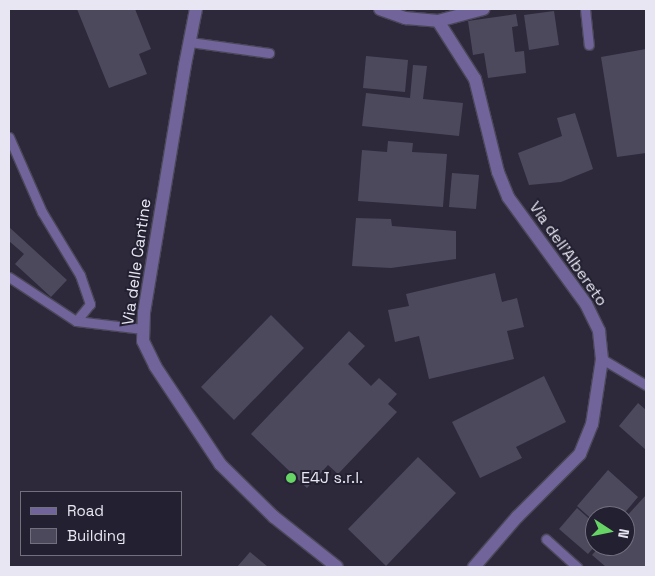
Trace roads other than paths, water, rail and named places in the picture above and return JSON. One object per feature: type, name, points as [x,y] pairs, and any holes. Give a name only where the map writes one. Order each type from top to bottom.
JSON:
[{"type":"street","name":"Via delle Cantine","points":[[196,9],[146,303],[143,341],[155,366],[220,464],[274,517],[337,567]]},
{"type":"street","points":[[380,9],[404,18],[438,21],[483,9]]},
{"type":"street","name":"Via dell'Albereto","points":[[438,21],[475,79],[498,172],[508,196],[586,304],[599,332],[602,360],[592,424],[580,454],[517,517],[474,567]]},
{"type":"lane","points":[[585,9],[589,45]]},
{"type":"lane","points":[[190,42],[269,54]]},
{"type":"lane","points":[[9,137],[42,212],[80,275],[90,304],[76,321]]},
{"type":"lane","points":[[9,276],[76,321],[143,329]]},
{"type":"lane","points":[[602,360],[646,385]]},
{"type":"lane","points":[[546,539],[577,567]]},
{"type":"place","name":"E4J s.r.l.","points":[[291,478]]}]
